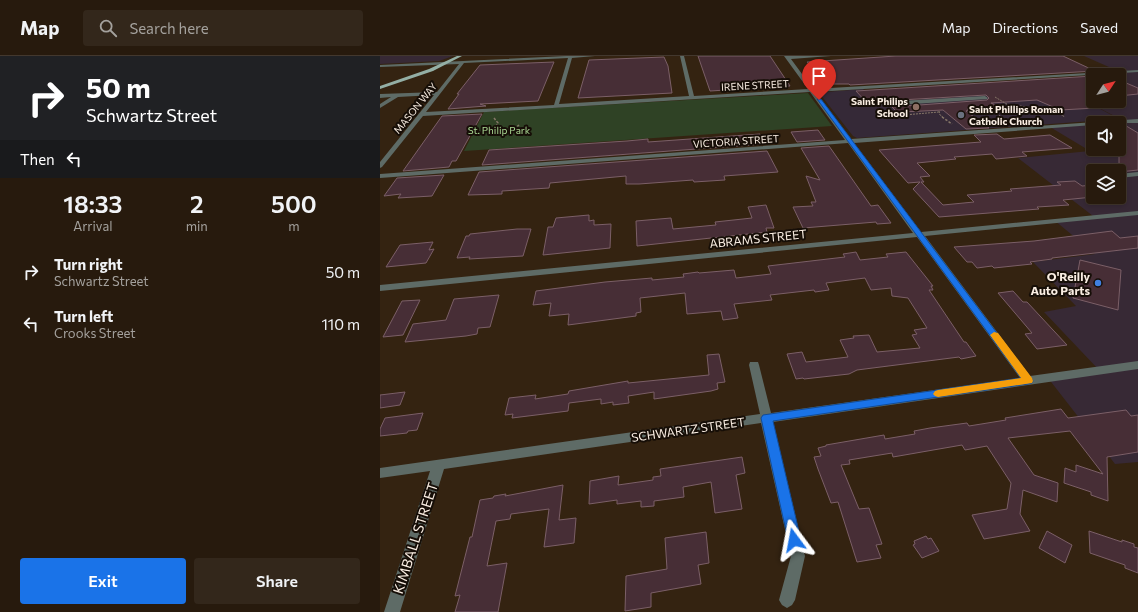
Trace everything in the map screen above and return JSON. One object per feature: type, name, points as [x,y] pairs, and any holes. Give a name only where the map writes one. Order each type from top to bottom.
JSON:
[{"type":"main road","points":[[380,88],[416,76],[460,56]]},
{"type":"street","points":[[556,106],[571,56]]},
{"type":"street","points":[[380,66],[593,56]]},
{"type":"street","points":[[682,56],[692,98]]},
{"type":"street","points":[[787,57],[829,56]]},
{"type":"street","points":[[787,57],[1028,381]]},
{"type":"street","points":[[407,65],[413,59]]},
{"type":"street","points":[[386,66],[393,60]]},
{"type":"street","name":"MASON WAY","points":[[380,166],[463,62]]},
{"type":"street","name":"IRENE STREET","points":[[422,114],[1138,71]]},
{"type":"street","points":[[380,96],[439,93]]},
{"type":"street","points":[[380,106],[396,96]]},
{"type":"street","points":[[884,104],[985,98]]},
{"type":"street","name":"VICTORIA STREET","points":[[1126,122],[1138,121]]},
{"type":"street","name":"VICTORIA STREET","points":[[380,176],[1086,124]]},
{"type":"street","points":[[1126,175],[1138,174]]},
{"type":"street","name":"ABRAMS STREET","points":[[380,288],[1138,213]]},
{"type":"street","points":[[754,365],[798,556],[787,600]]},
{"type":"street","name":"SCHWARTZ STREET","points":[[380,473],[1138,365]]},
{"type":"street","name":"KIMBALL STREET","points":[[392,612],[439,464]]},
{"type":"path","points":[[985,98],[997,98],[1010,106]]},
{"type":"path","points":[[982,108],[1010,106],[1048,107],[1066,118]]},
{"type":"path","points":[[988,108],[1007,121]]},
{"type":"path","points":[[938,109],[940,115],[955,126]]},
{"type":"path","points":[[904,114],[939,112]]},
{"type":"shaded area","points":[[380,56],[453,56],[439,61],[380,64]]},
{"type":"shaded area","points":[[1084,56],[1138,56],[1138,462],[1115,464],[1048,378],[1099,370],[1044,312],[1076,306],[1033,262],[1095,254],[1054,220],[1093,216],[1018,158],[1086,151],[1086,156],[1126,156],[1126,116],[1114,116],[1099,108],[1126,108],[1126,68],[1111,68]]},
{"type":"shaded area","points":[[863,89],[877,102],[1065,90],[1086,101],[1086,108],[1099,108],[1113,116],[1086,116],[1086,121],[857,138],[853,136],[820,94],[826,92]]},
{"type":"shaded area","points":[[1065,90],[1086,98],[1086,101]]},
{"type":"shaded area","points":[[1086,124],[1086,149],[1050,127]]},
{"type":"green space","name":"St. Philip Park","points":[[808,93],[832,126],[464,151],[484,112]]},
{"type":"building","points":[[698,56],[770,56],[790,86],[710,91]]},
{"type":"building","points":[[896,56],[1063,56],[1089,68],[1086,68],[1086,72],[850,85],[826,84],[807,62]]},
{"type":"building","points":[[664,57],[668,66],[672,93],[578,98],[589,60]]},
{"type":"building","points":[[554,62],[538,101],[480,104],[486,106],[448,109],[459,94],[457,94],[480,65]]},
{"type":"building","points":[[1086,76],[1086,108],[1096,108],[1060,110],[1037,100],[991,103],[998,106],[967,109],[969,110],[966,111],[989,128],[966,129],[943,110],[897,112],[892,107],[987,100],[989,98],[986,95],[866,102],[856,91]]},
{"type":"building","points":[[1126,83],[1138,88],[1138,94],[1126,95]]},
{"type":"building","points":[[482,114],[456,161],[452,161],[449,167],[403,171],[442,116]]},
{"type":"building","points":[[1126,126],[1138,133],[1138,170],[1126,171],[1126,164],[1119,164],[1119,156],[1126,156]]},
{"type":"building","points":[[818,130],[825,140],[797,142],[791,132]]},
{"type":"building","points":[[760,134],[764,144],[482,165],[489,150],[648,139],[648,142]]},
{"type":"building","points":[[997,134],[1004,139],[1050,135],[1072,148],[1022,152],[1027,156],[996,159],[992,154],[954,157],[956,159],[917,163],[930,176],[920,177],[924,182],[921,182],[943,205],[974,202],[967,195],[1012,191],[1010,189],[1061,185],[1057,182],[1075,181],[1082,186],[1086,186],[1086,198],[1063,200],[1069,205],[1037,207],[1039,209],[939,217],[913,189],[920,182],[908,183],[879,150],[981,142],[974,135]]},
{"type":"building","points":[[829,146],[871,206],[878,205],[891,223],[877,224],[876,222],[803,228],[793,207],[813,206],[811,202],[816,202],[806,176],[820,180],[801,148]]},
{"type":"building","points":[[767,151],[778,172],[724,176],[725,180],[694,182],[693,180],[639,184],[626,184],[626,176],[550,183],[549,188],[502,191],[502,194],[468,195],[479,172]]},
{"type":"building","points":[[444,175],[432,196],[398,198],[401,194],[384,196],[397,178]]},
{"type":"building","points":[[766,205],[774,228],[766,228],[767,232],[637,246],[636,221],[671,218],[673,229],[716,225],[715,222],[752,218],[748,207]]},
{"type":"building","points":[[589,215],[589,221],[594,220],[594,225],[611,224],[610,248],[543,255],[548,227],[553,227],[556,218]]},
{"type":"building","points":[[531,229],[523,256],[469,259],[470,257],[457,258],[466,236],[469,236],[470,234]]},
{"type":"building","points":[[1112,231],[1120,238],[1138,236],[1138,248],[1052,258],[1030,262],[1032,264],[994,268],[992,266],[977,268],[972,262],[967,262],[954,247],[1034,241]]},
{"type":"building","points":[[433,242],[429,250],[434,249],[426,263],[386,267],[400,245]]},
{"type":"building","points":[[856,252],[860,260],[888,257],[886,254],[906,252],[933,286],[931,286],[933,290],[929,290],[964,342],[966,342],[976,356],[961,359],[959,357],[857,370],[849,374],[796,379],[787,354],[802,352],[806,362],[848,357],[840,340],[854,338],[853,336],[869,335],[877,352],[920,348],[912,335],[917,334],[914,330],[927,328],[908,298],[892,296],[891,288],[871,290],[865,278],[826,283],[829,290],[815,292],[814,290],[770,295],[772,300],[734,304],[738,318],[723,320],[721,311],[687,314],[685,293],[640,298],[641,312],[636,313],[636,316],[568,325],[569,314],[549,316],[551,303],[533,305],[536,291],[605,282],[684,277],[683,274],[698,272],[734,270],[736,278],[771,274],[768,266],[845,257],[843,254]]},
{"type":"building","points":[[1080,260],[1121,270],[1118,310],[1073,298]]},
{"type":"building","points":[[1013,291],[1023,302],[1027,302],[1067,345],[1037,349],[1025,334],[1032,333],[998,293]]},
{"type":"building","points":[[499,295],[490,327],[478,328],[477,334],[405,342],[413,324],[446,320],[454,299]]},
{"type":"building","points":[[420,300],[403,335],[383,337],[402,301]]},
{"type":"building","points":[[719,354],[725,382],[717,383],[718,389],[711,391],[654,399],[654,392],[628,396],[629,403],[613,405],[613,402],[601,404],[601,399],[569,403],[568,411],[512,418],[513,414],[505,415],[509,398],[536,395],[535,399],[568,394],[569,391],[628,381],[628,383],[709,375],[707,355]]},
{"type":"building","points":[[405,392],[400,405],[380,408],[380,395]]},
{"type":"building","points":[[1061,409],[1068,418],[1126,410],[1131,416],[1138,415],[1138,452],[1107,457],[1108,501],[1091,495],[1091,492],[1064,483],[1065,468],[1076,472],[1076,465],[1103,474],[1070,431],[1008,438],[1034,475],[1058,483],[1057,502],[1023,490],[1020,514],[1030,531],[984,539],[972,515],[1007,509],[1011,483],[987,446],[965,450],[962,445],[893,457],[892,453],[849,460],[850,464],[841,465],[859,509],[869,508],[882,544],[876,545],[881,558],[857,562],[838,502],[831,503],[818,469],[814,457],[821,456],[818,448],[826,445],[884,435],[885,439],[915,434],[914,431],[930,428],[967,423],[969,426],[1006,420],[1005,418]]},
{"type":"building","points":[[423,413],[417,430],[408,431],[407,433],[380,436],[380,429],[385,418]]},
{"type":"building","points":[[742,457],[745,473],[736,475],[742,509],[715,513],[711,482],[683,487],[684,497],[654,501],[654,506],[641,507],[641,501],[617,504],[617,500],[589,504],[590,481],[619,476],[618,485],[653,480],[653,477],[661,476],[660,469]]},
{"type":"building","points":[[563,485],[559,520],[576,518],[574,543],[544,547],[549,509],[511,514],[510,519],[496,521],[487,566],[507,563],[498,612],[455,612],[460,595],[455,596],[470,537],[472,537],[480,500],[493,498],[494,496],[506,494],[505,496]]},
{"type":"building","points":[[1047,531],[1072,545],[1065,563],[1039,548]]},
{"type":"building","points":[[1089,531],[1122,542],[1122,540],[1134,544],[1134,547],[1138,548],[1138,573],[1125,568],[1125,565],[1090,553]]},
{"type":"building","points":[[706,532],[709,563],[698,565],[701,584],[651,593],[651,607],[625,611],[626,576],[667,569],[665,538]]},
{"type":"building","points":[[926,536],[928,539],[931,538],[939,551],[922,558],[913,545],[915,544],[914,541]]},
{"type":"slow traffic","points":[[938,394],[1028,381],[994,335]]},
{"type":"place","name":"Saint Philips School","points":[[916,107]]},
{"type":"place","name":"Saint Phillips Roman Catholic Church","points":[[961,115]]},
{"type":"place","name":"O'Reilly Auto Parts","points":[[1098,283]]},
{"type":"route","points":[[794,540],[766,418],[1028,381],[819,100]]}]
